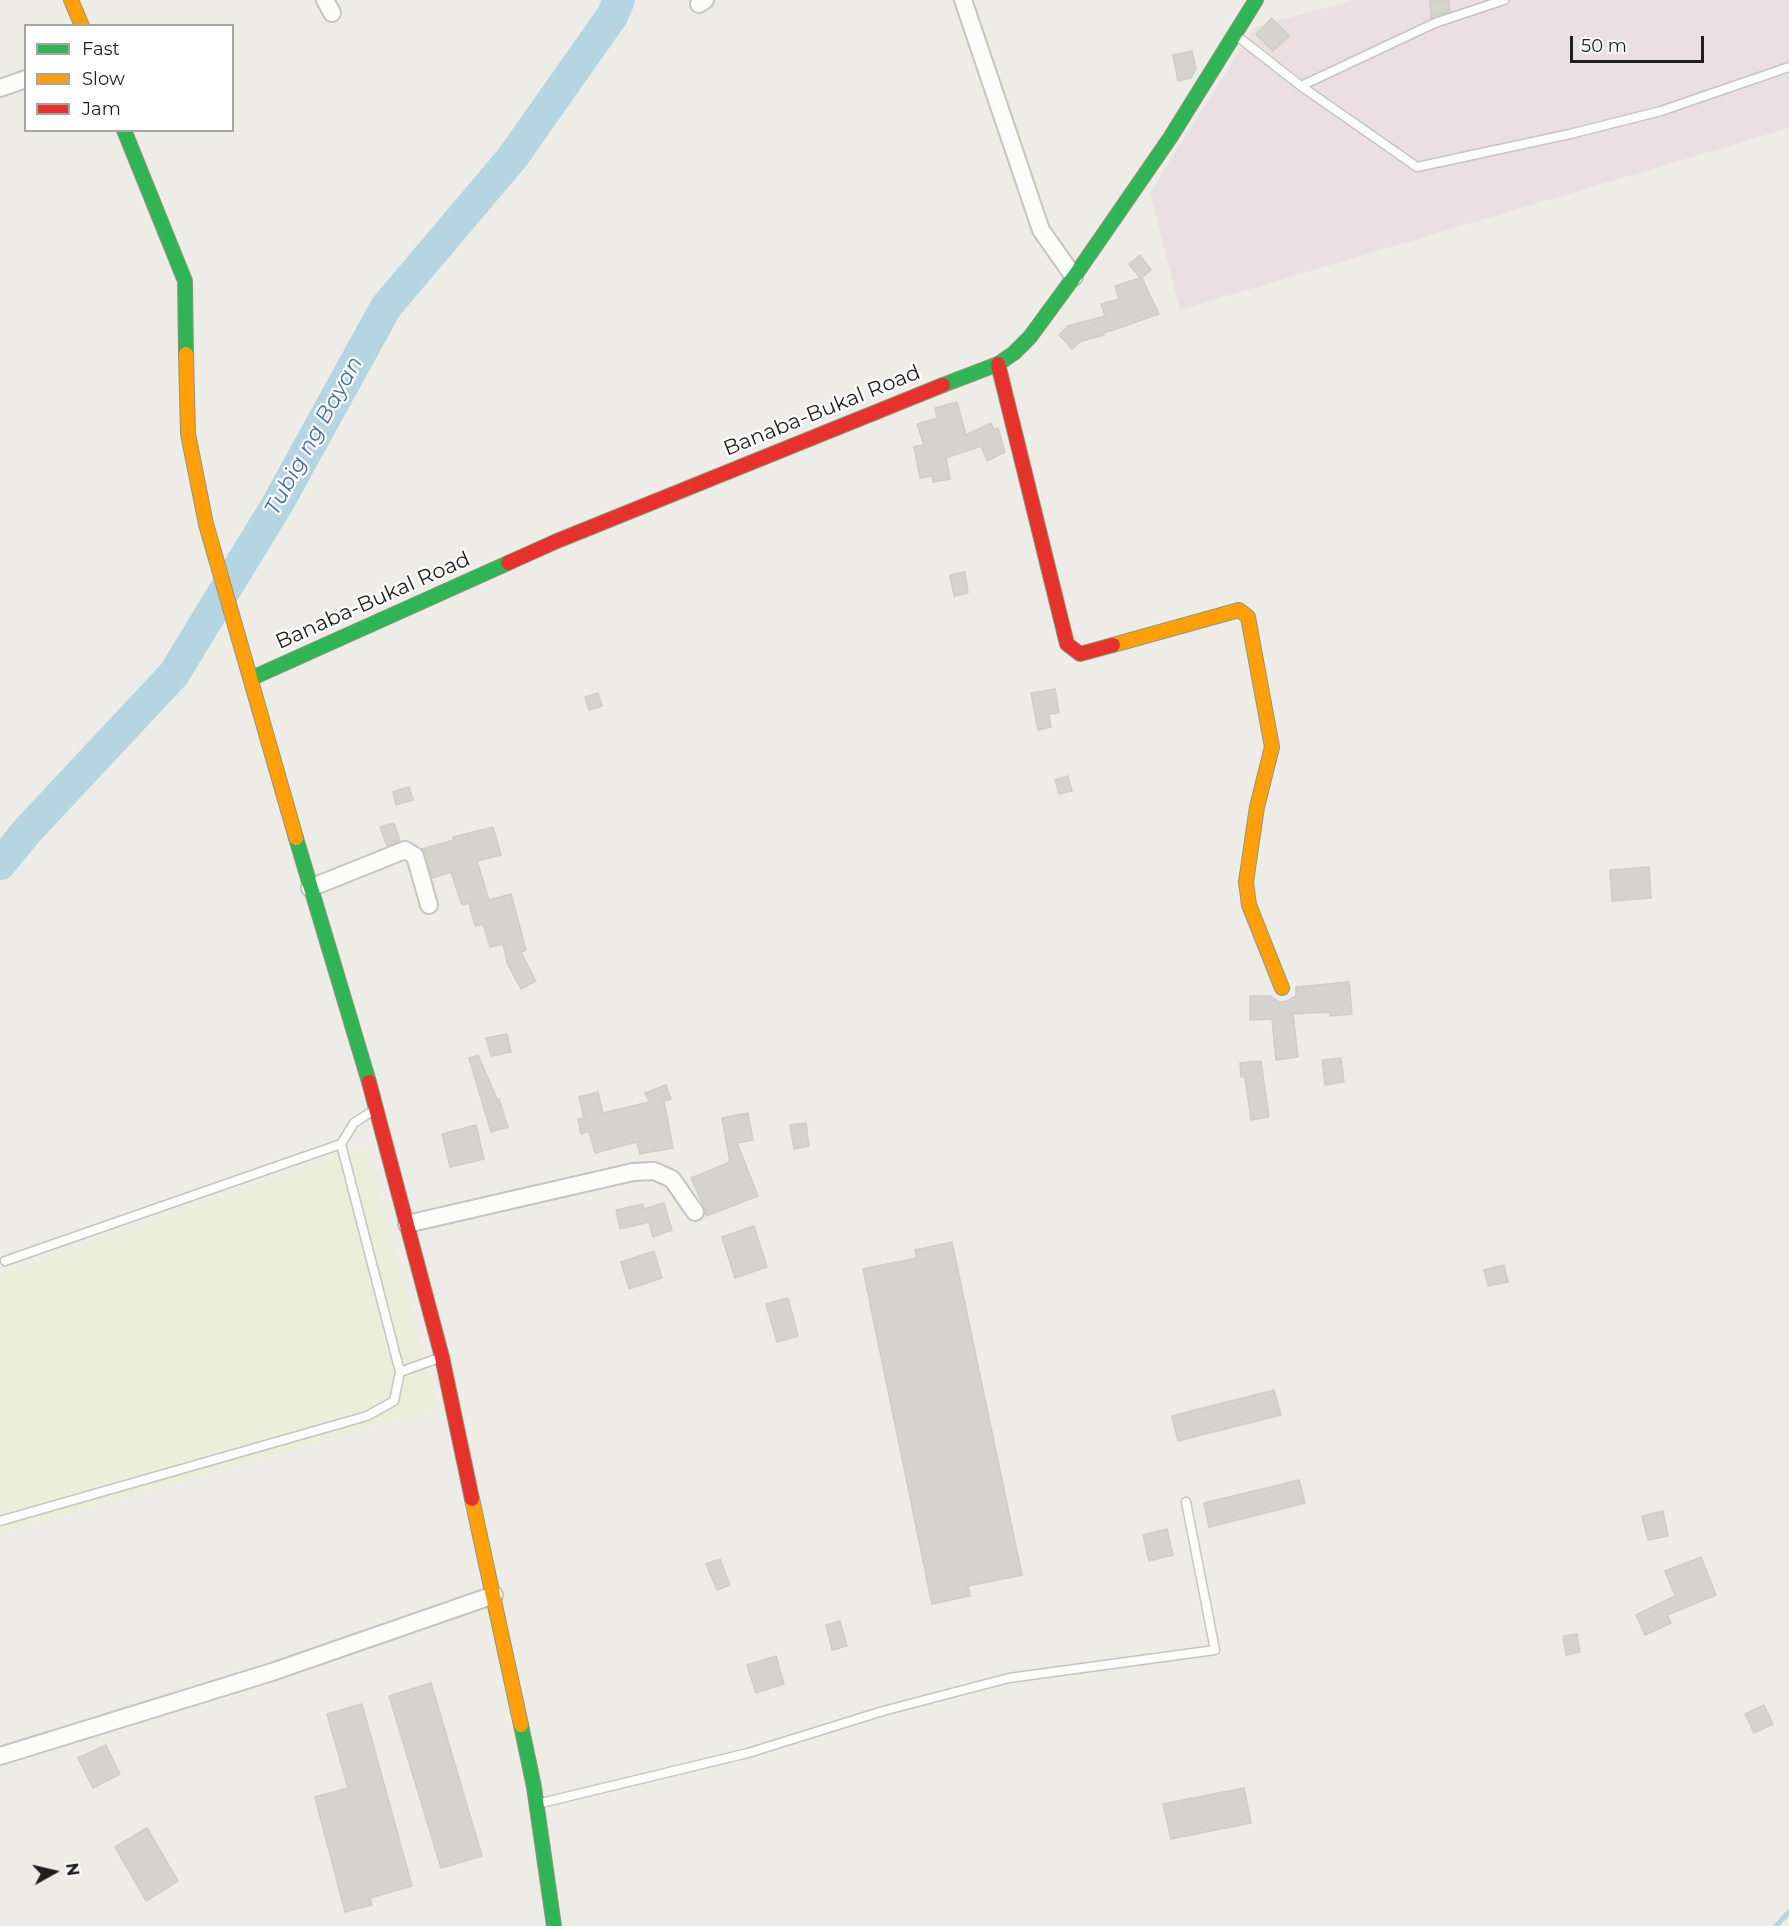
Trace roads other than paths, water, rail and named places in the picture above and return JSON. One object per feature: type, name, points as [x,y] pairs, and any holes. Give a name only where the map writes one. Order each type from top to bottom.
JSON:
[{"type":"street","points":[[71,0],[81,24]]},
{"type":"street","points":[[963,0],[1041,230],[1074,277]]},
{"type":"street","name":"Banaba-Bukal Road","points":[[252,678],[557,541],[998,364],[1014,353],[1030,337],[1074,277],[1170,138],[1256,0]]},
{"type":"street","points":[[0,88],[24,80]]},
{"type":"street","points":[[125,132],[185,281],[188,434],[206,524],[376,1109],[442,1357],[537,1804],[554,1926]]},
{"type":"street","points":[[998,364],[1067,644],[1080,654],[1239,610],[1248,617],[1272,747],[1257,807],[1246,882],[1249,905],[1282,988]]},
{"type":"street","points":[[310,888],[405,850],[415,856],[429,905]]},
{"type":"street","points":[[407,1224],[633,1172],[654,1171],[672,1179],[695,1212]]},
{"type":"street","points":[[0,1756],[272,1672],[494,1595]]},
{"type":"lane","points":[[1301,86],[1435,24],[1504,0]]},
{"type":"lane","points":[[1234,34],[1301,86],[1417,167],[1570,134],[1661,111],[1789,68]]},
{"type":"lane","points":[[5,1261],[341,1144],[354,1123],[376,1109]]},
{"type":"lane","points":[[0,1521],[367,1416],[394,1401],[400,1372],[341,1144]]},
{"type":"lane","points":[[400,1372],[442,1357]]},
{"type":"lane","points":[[537,1804],[748,1753],[883,1711],[1009,1678],[1215,1650],[1186,1502]]},
{"type":"waterway","name":"Tubig ng Bayan","points":[[0,864],[27,831],[174,674],[278,503],[386,307],[512,158],[612,16],[619,0]]},
{"type":"waterway","points":[[1776,1926],[1789,1912]]}]
